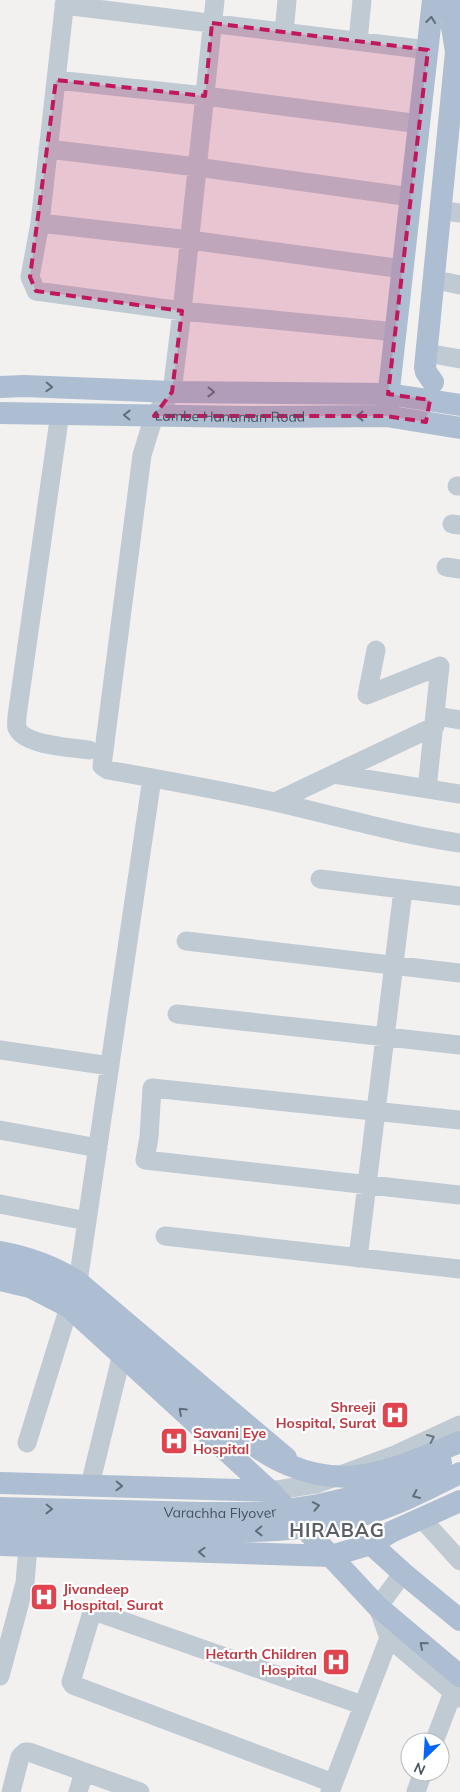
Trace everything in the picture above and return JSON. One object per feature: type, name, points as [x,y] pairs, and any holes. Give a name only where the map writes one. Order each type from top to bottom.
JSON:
[{"type":"main road","points":[[388,398],[433,0]]},
{"type":"main road","points":[[432,391],[425,367],[456,52],[452,28],[454,0]]},
{"type":"main road","points":[[388,398],[403,370],[405,362],[442,50],[452,28]]},
{"type":"main road","points":[[426,422],[453,284],[460,141]]},
{"type":"main road","name":"Lambe Hanuman Road","points":[[0,386],[388,398],[426,422],[460,428]]},
{"type":"main road","name":"Lambe Hanuman Road","points":[[0,413],[154,416],[388,398],[432,391],[460,405]]},
{"type":"main road","points":[[0,1252],[16,1254],[40,1262],[61,1271],[78,1282],[316,1484]]},
{"type":"main road","points":[[0,1266],[35,1273],[57,1283],[75,1295],[243,1437],[287,1465],[306,1472],[349,1477],[391,1468],[460,1442]]},
{"type":"main road","points":[[0,1280],[30,1287],[69,1307],[122,1354],[270,1491],[378,1607],[458,1688]]},
{"type":"main road","name":"Varachha Flyover","points":[[0,1508],[265,1513],[314,1506],[358,1496],[403,1482],[460,1453]]},
{"type":"main road","name":"Varachha Flyover","points":[[0,1526],[206,1532],[265,1531],[312,1526],[362,1515],[412,1497],[460,1473]]},
{"type":"main road","points":[[0,1482],[270,1491]]},
{"type":"main road","points":[[0,1545],[331,1556],[371,1544],[391,1532],[460,1501]]},
{"type":"main road","points":[[371,1544],[460,1620]]},
{"type":"street","points":[[214,0],[190,240],[172,392],[154,416],[142,455],[102,766],[108,770],[276,802],[419,837],[460,844]]},
{"type":"street","points":[[284,32],[287,0]]},
{"type":"street","points":[[358,41],[362,0]]},
{"type":"street","points":[[396,332],[182,311],[36,291],[30,277],[40,223],[65,3],[137,7],[212,23],[428,50]]},
{"type":"street","points":[[56,80],[205,96],[420,124]]},
{"type":"street","points":[[48,150],[411,197]]},
{"type":"street","points":[[40,223],[190,240],[403,269]]},
{"type":"street","points":[[438,355],[460,359]]},
{"type":"street","points":[[60,413],[16,716],[16,728],[22,735],[37,742],[89,750]]},
{"type":"street","points":[[376,650],[367,695],[440,666],[427,789]]},
{"type":"street","points":[[276,802],[435,721],[460,720]]},
{"type":"street","points":[[334,774],[460,794]]},
{"type":"street","points":[[28,1443],[78,1282],[152,778]]},
{"type":"street","points":[[320,879],[460,896]]},
{"type":"street","points":[[358,1258],[403,890]]},
{"type":"street","points":[[186,940],[460,973]]},
{"type":"street","points":[[177,1014],[460,1045]]},
{"type":"street","points":[[0,1050],[110,1066]]},
{"type":"street","points":[[460,1120],[152,1088],[149,1138],[145,1160],[460,1195]]},
{"type":"street","points":[[0,1130],[98,1148]]},
{"type":"street","points":[[0,1204],[87,1221]]},
{"type":"street","points":[[165,1236],[460,1269]]},
{"type":"street","points":[[90,1485],[122,1354]]},
{"type":"street","points":[[270,1491],[316,1484],[395,1455],[460,1425]]},
{"type":"street","points":[[422,1519],[460,1561]]},
{"type":"street","points":[[0,1676],[25,1583],[28,1546]]},
{"type":"street","points":[[403,1573],[378,1607],[389,1638],[458,1688],[438,1732]]},
{"type":"street","points":[[362,1705],[94,1611],[92,1612],[71,1682],[73,1685],[332,1788],[389,1638]]},
{"type":"street","points":[[11,1792],[20,1757],[25,1752],[140,1792]]},
{"type":"street","points":[[78,1792],[84,1772]]},
{"type":"highlighted area","points":[[212,23],[428,50],[388,394],[430,400],[426,422],[386,416],[154,416],[172,392],[182,311],[36,291],[30,277],[56,80],[205,96]]},
{"type":"place","name":"Shreeji Hospital, Surat","points":[[395,1415]]},
{"type":"place","name":"Savani Eye Hospital","points":[[174,1441]]},
{"type":"place","name":"Jivandeep Hospital, Surat","points":[[44,1597]]},
{"type":"place","name":"Hetarth Children Hospital","points":[[336,1662]]},
{"type":"district","name":"HIRABAG","points":[[337,1530]]}]
